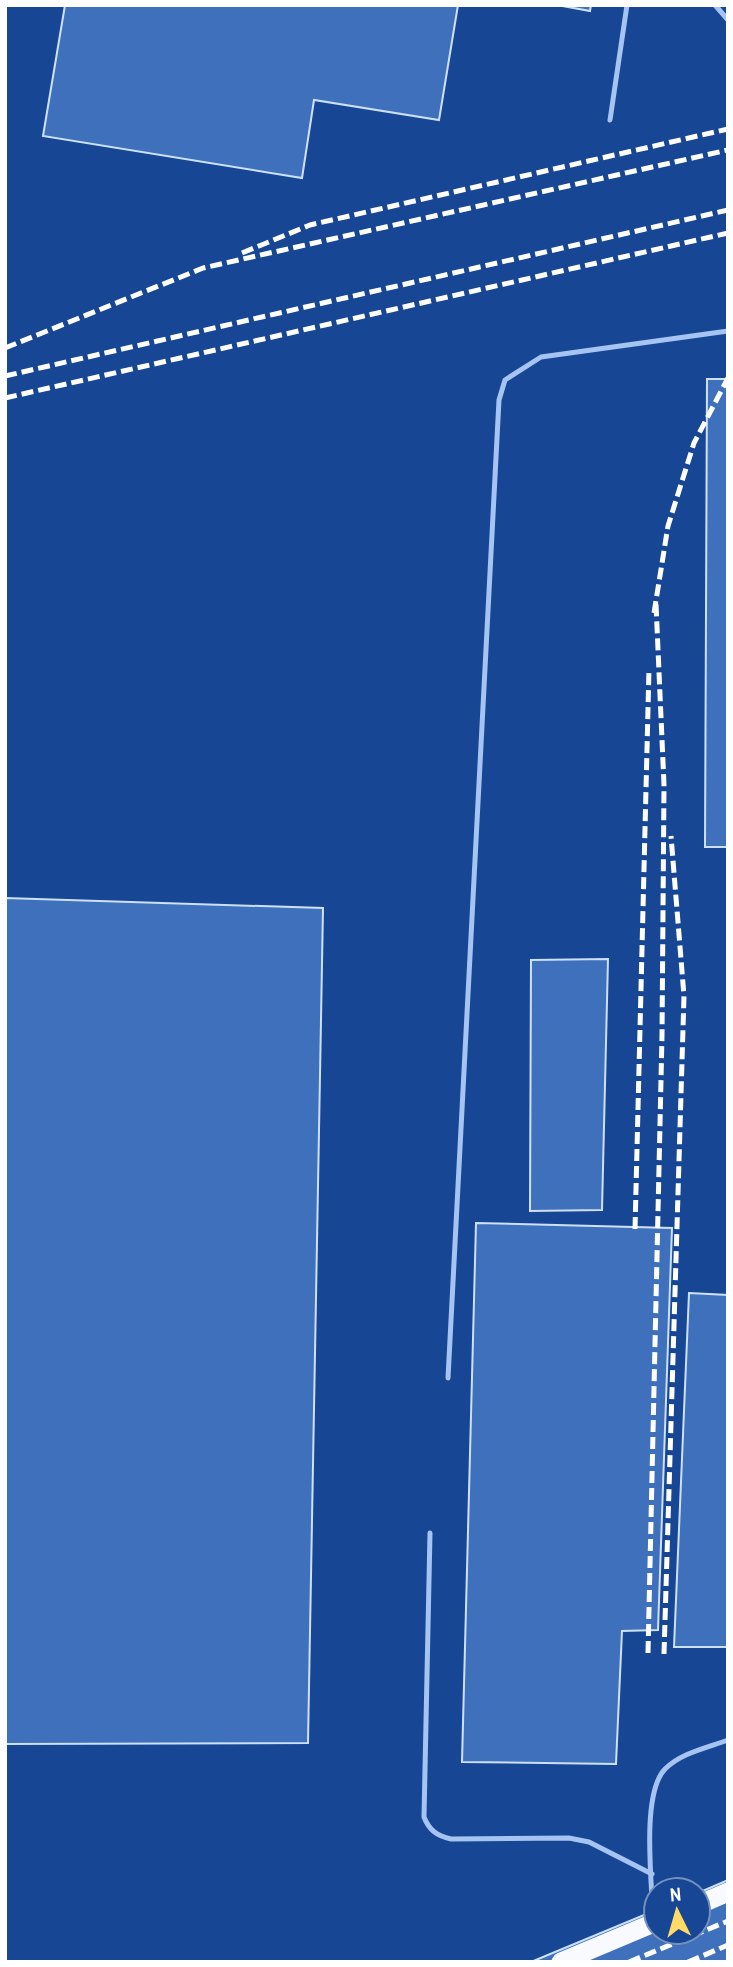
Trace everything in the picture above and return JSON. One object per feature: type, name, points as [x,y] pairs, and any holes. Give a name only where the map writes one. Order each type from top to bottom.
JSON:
[{"type":"highway","points":[[561,1962],[642,1928]]},
{"type":"lane","points":[[610,120],[627,5]]},
{"type":"lane","points":[[715,5],[728,20]]},
{"type":"lane","points":[[448,1378],[499,400],[506,380],[541,356],[728,331]]},
{"type":"lane","points":[[430,1533],[424,1817],[433,1832],[451,1839],[557,1837],[579,1840],[652,1874],[652,1804],[658,1778],[682,1756],[728,1740]]},
{"type":"building","points":[[65,5],[458,5],[439,120],[314,100],[302,178],[43,136]]},
{"type":"building","points":[[557,5],[591,5],[590,11]]},
{"type":"building","points":[[707,379],[728,379],[728,847],[705,847]]},
{"type":"building","points":[[5,898],[323,908],[308,1743],[5,1744]]},
{"type":"building","points":[[608,959],[602,1210],[530,1211],[531,960]]},
{"type":"building","points":[[476,1223],[672,1228],[658,1630],[622,1631],[616,1764],[462,1762]]},
{"type":"building","points":[[689,1293],[728,1295],[728,1647],[674,1647]]},
{"type":"building","points":[[728,1880],[728,1962],[531,1962],[642,1916],[642,1946],[712,1946],[712,1887]]},
{"type":"railway","points":[[242,253],[310,225],[728,129]]},
{"type":"railway","points":[[5,348],[203,268],[728,150]]},
{"type":"railway","points":[[5,376],[728,210]]},
{"type":"railway","points":[[5,398],[728,233]]},
{"type":"railway","points":[[654,613],[668,526],[694,443],[728,378]]},
{"type":"railway","points":[[648,1653],[662,1036],[664,785],[656,604]]},
{"type":"railway","points":[[635,1229],[649,669]]},
{"type":"railway","points":[[664,1654],[684,996],[671,836]]},
{"type":"railway","points":[[629,1962],[728,1921]]},
{"type":"railway","points":[[688,1962],[728,1945]]}]
